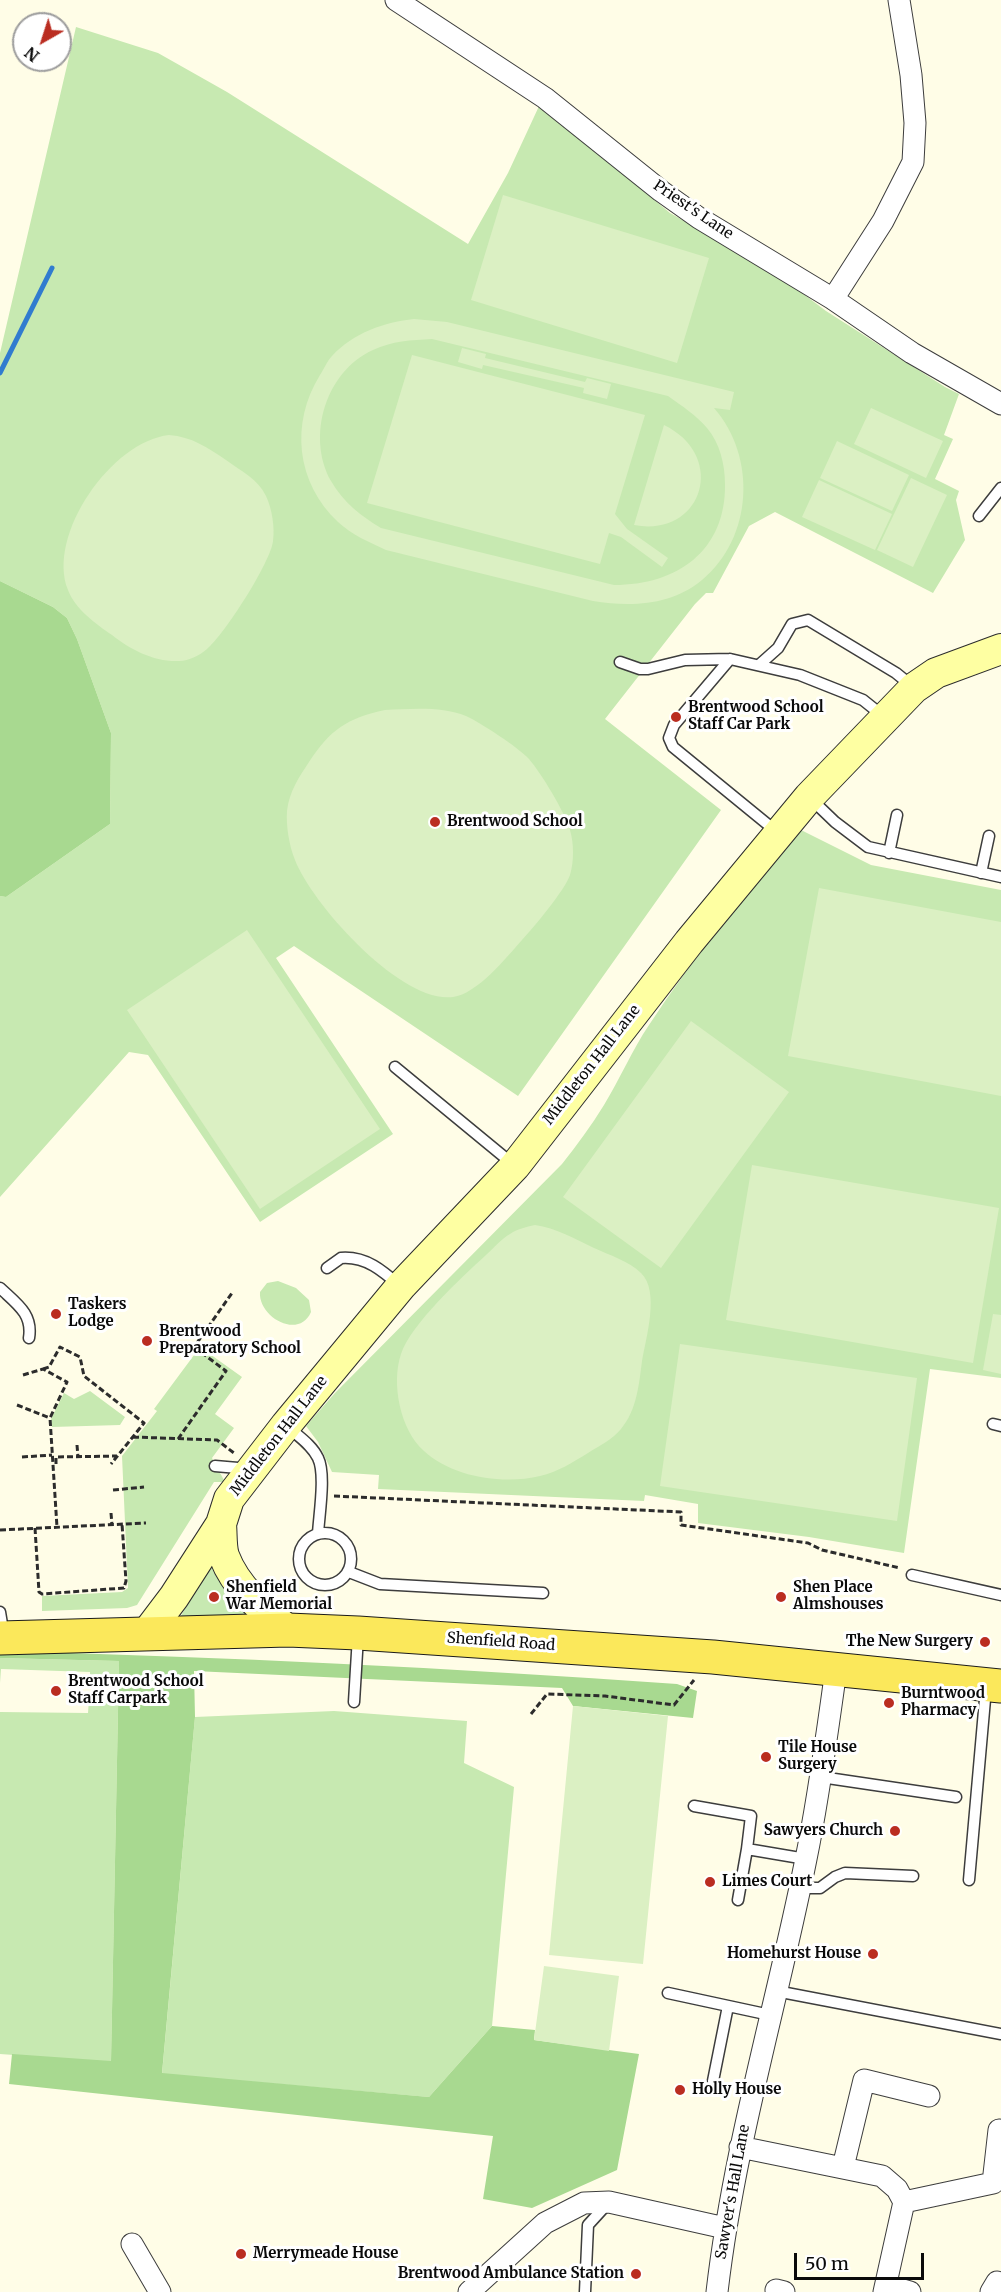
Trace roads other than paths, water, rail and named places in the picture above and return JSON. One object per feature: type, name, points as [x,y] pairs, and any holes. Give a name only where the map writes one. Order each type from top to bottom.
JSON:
[{"type":"main road","name":"Shenfield Road","points":[[1,1629],[146,1634],[288,1630],[358,1633],[713,1657],[993,1685]]},
{"type":"street","name":"Priest's Lane","points":[[396,0],[545,98],[661,191],[699,218],[833,299],[912,353],[1001,404]]},
{"type":"street","points":[[833,299],[883,221],[913,162],[915,123],[911,75],[898,0]]},
{"type":"street","name":"Middleton Hall Lane","points":[[146,1634],[174,1597],[221,1524],[229,1499],[286,1425],[401,1286],[515,1166],[689,942],[810,797],[914,688],[936,673],[1001,649]]},
{"type":"street","name":"Middleton Hall Lane","points":[[221,1524],[223,1555],[238,1584],[268,1615],[288,1630]]},
{"type":"street","name":"Sawyer's Hall Lane","points":[[717,2292],[724,2228],[740,2147],[806,1859],[821,1777],[836,1670]]},
{"type":"street","points":[[843,2167],[864,2080],[929,2096]]},
{"type":"street","points":[[904,2202],[993,2183],[999,2130]]},
{"type":"street","points":[[740,2147],[882,2176],[897,2189],[904,2202],[885,2289],[910,2292]]},
{"type":"street","points":[[469,2292],[545,2223],[584,2204],[609,2202],[724,2228]]},
{"type":"street","points":[[132,2244],[160,2292]]},
{"type":"lane","points":[[980,516],[1001,488]]},
{"type":"lane","points":[[759,665],[778,648],[792,624],[808,620],[896,673],[914,688]]},
{"type":"lane","points":[[730,659],[674,725],[669,738],[673,747],[779,834]]},
{"type":"lane","points":[[620,662],[640,669],[685,660],[730,659],[759,665],[800,675],[863,700],[885,718]]},
{"type":"lane","points":[[810,797],[836,822],[868,847],[1001,877]]},
{"type":"lane","points":[[889,853],[897,815]]},
{"type":"lane","points":[[981,873],[989,836]]},
{"type":"lane","points":[[395,1067],[515,1166]]},
{"type":"lane","points":[[327,1268],[341,1258],[361,1260],[373,1265],[401,1286]]},
{"type":"lane","points":[[0,1288],[28,1315],[31,1328],[29,1338]]},
{"type":"lane","points":[[286,1425],[307,1443],[319,1458],[318,1534]]},
{"type":"lane","points":[[215,1466],[238,1468],[255,1466]]},
{"type":"lane","points":[[318,1534],[336,1535],[347,1546],[352,1559],[349,1572],[339,1582],[326,1586],[316,1584],[301,1568],[299,1559],[308,1541],[318,1534]]},
{"type":"lane","points":[[349,1572],[380,1584],[543,1593]]},
{"type":"lane","points":[[912,1575],[1001,1595]]},
{"type":"lane","points":[[354,1702],[358,1633]]},
{"type":"lane","points":[[969,1880],[993,1685]]},
{"type":"lane","points":[[821,1777],[956,1797]]},
{"type":"lane","points":[[694,1806],[751,1816],[738,1900]]},
{"type":"lane","points":[[747,1849],[806,1859]]},
{"type":"lane","points":[[799,1888],[820,1888],[845,1873],[913,1876]]},
{"type":"lane","points":[[776,1991],[1001,2034]]},
{"type":"lane","points":[[668,1993],[770,2015]]},
{"type":"lane","points":[[713,2081],[728,2006]]},
{"type":"lane","points":[[585,2292],[588,2225],[609,2202]]},
{"type":"waterway","points":[[0,373],[52,268]]},
{"type":"place","name":"Brentwood School Staff Car Park","points":[[676,717]]},
{"type":"place","name":"Brentwood School","points":[[435,822]]},
{"type":"place","name":"Taskers Lodge","points":[[56,1314]]},
{"type":"place","name":"Brentwood Preparatory School","points":[[147,1341]]},
{"type":"place","name":"Shenfield War Memorial","points":[[214,1597]]},
{"type":"place","name":"Shen Place Almshouses","points":[[781,1597]]},
{"type":"place","name":"The New Surgery","points":[[985,1642]]},
{"type":"place","name":"Brentwood School Staff Carpark","points":[[56,1691]]},
{"type":"place","name":"Burntwood Pharmacy","points":[[889,1703]]},
{"type":"place","name":"Tile House Surgery","points":[[766,1757]]},
{"type":"place","name":"Sawyers Church","points":[[895,1831]]},
{"type":"place","name":"Limes Court","points":[[710,1882]]},
{"type":"place","name":"Homehurst House","points":[[873,1954]]},
{"type":"place","name":"Holly House","points":[[680,2090]]},
{"type":"place","name":"Merrymeade House","points":[[241,2254]]},
{"type":"place","name":"Brentwood Ambulance Station","points":[[636,2274]]}]
